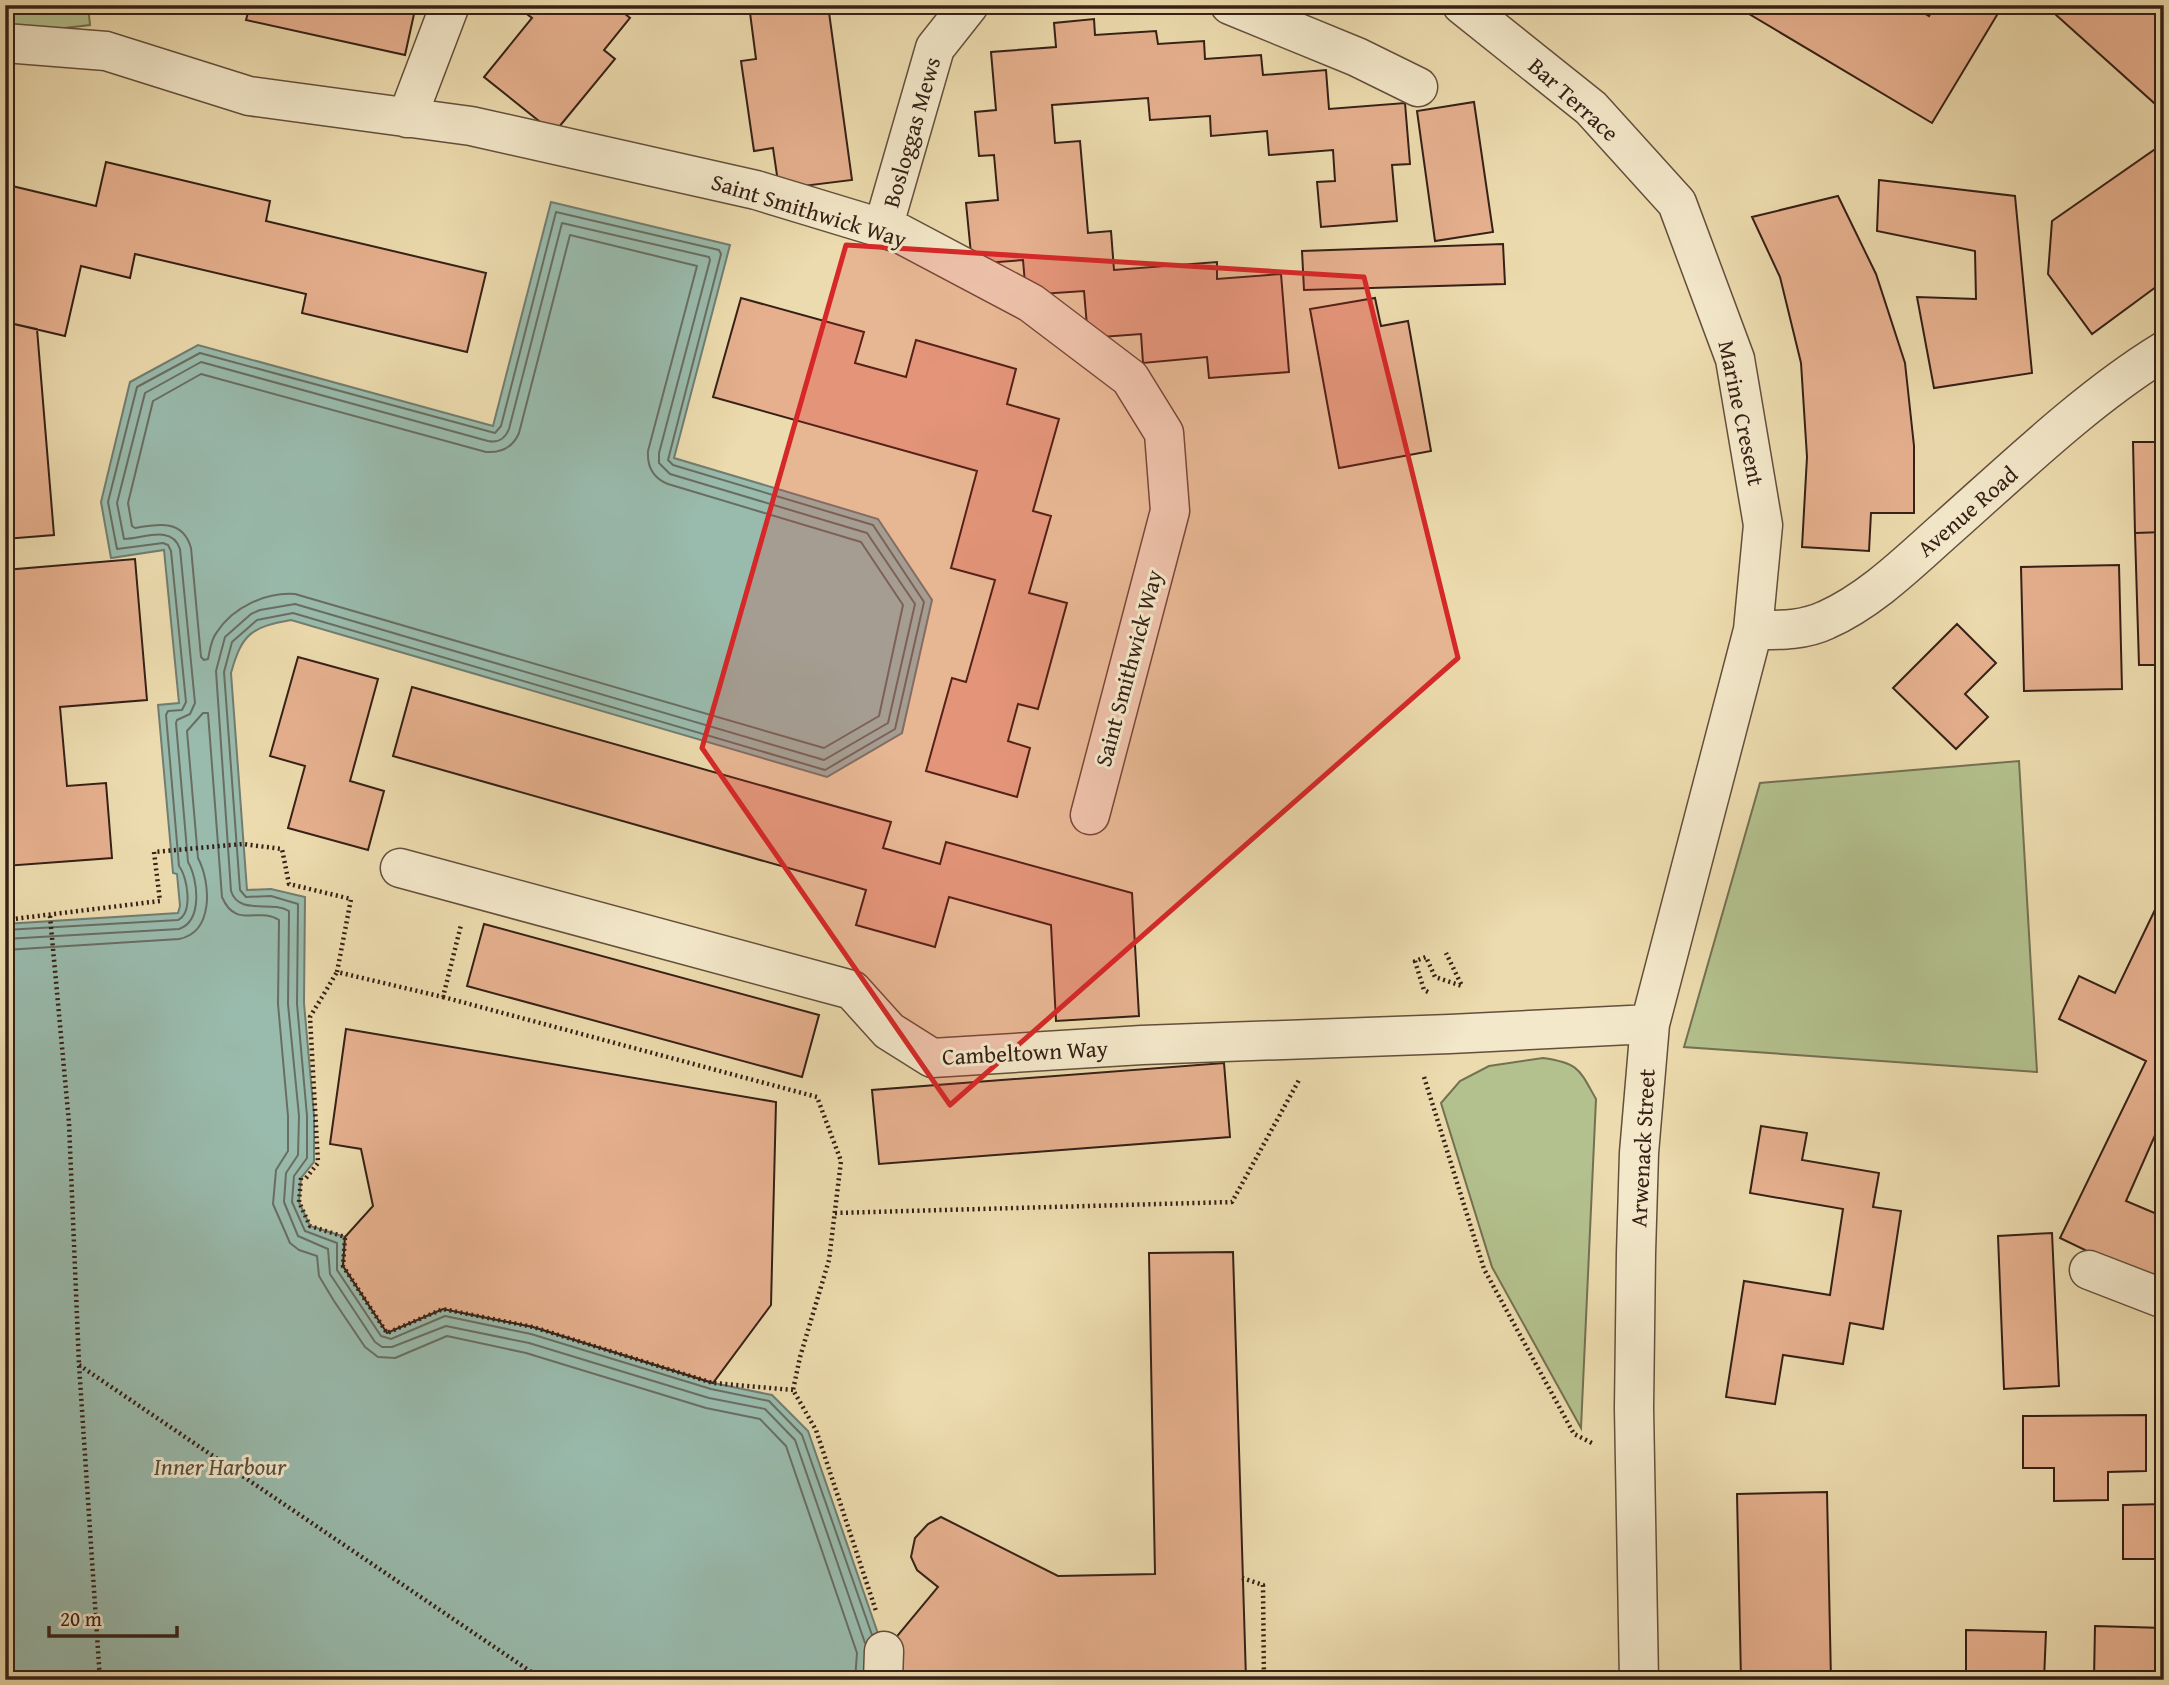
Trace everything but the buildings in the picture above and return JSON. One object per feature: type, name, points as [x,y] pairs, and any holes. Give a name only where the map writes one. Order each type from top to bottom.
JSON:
[{"type":"street","points":[[407,118],[450,5]]},
{"type":"street","name":"Bosloggas Mews","points":[[883,228],[935,48],[968,5]]},
{"type":"street","points":[[1230,5],[1357,57],[1418,87]]},
{"type":"street","name":"Bar Terrace","points":[[1462,5],[1591,108],[1677,203]]},
{"type":"street","name":"Saint Smithwick Way","points":[[5,43],[106,51],[249,96],[471,126],[743,187],[901,234],[1031,303],[1130,378],[1164,433],[1170,511],[1090,815]]},
{"type":"street","name":"Marine Cresent","points":[[1677,203],[1735,359],[1763,525],[1753,630]]},
{"type":"street","name":"Avenue Road","points":[[1753,630],[1796,629],[1825,621],[1851,607],[1896,573],[2134,369],[2164,351]]},
{"type":"street","name":"Arwenack Street","points":[[1639,1680],[1635,1465],[1638,1178],[1650,1024],[1736,704],[1753,630]]},
{"type":"street","name":"Cambeltown Way","points":[[400,868],[852,989],[889,1031],[932,1058],[1142,1045],[1411,1036],[1650,1024]]},
{"type":"street","points":[[2089,1270],[2164,1299]]},
{"type":"path","points":[[5,920],[160,901],[155,852],[243,844],[282,849],[289,884],[351,899],[337,972],[310,1017],[318,1163],[303,1178],[299,1202],[310,1226],[345,1237],[343,1266],[387,1333],[443,1309],[533,1327],[713,1383],[793,1390]]},
{"type":"path","points":[[443,997],[470,887]]},
{"type":"path","points":[[50,916],[69,1123],[79,1365],[100,1680]]},
{"type":"path","points":[[1447,953],[1462,986],[1434,977],[1426,957],[1415,961],[1424,990],[1446,1000],[1450,1034]]},
{"type":"path","points":[[337,972],[443,997],[817,1097],[841,1161],[829,1260],[793,1390],[816,1430],[879,1618],[884,1665]]},
{"type":"path","points":[[1411,1036],[1484,1269],[1574,1434],[1635,1465]]},
{"type":"path","points":[[835,1213],[1232,1202],[1302,1076]]},
{"type":"path","points":[[79,1365],[543,1680]]},
{"type":"path","points":[[1242,1578],[1264,1585],[1264,1680]]},
{"type":"highlighted area","points":[[846,245],[1364,277],[1458,658],[950,1105],[702,748]]},
{"type":"green space","points":[[5,5],[88,5],[90,25],[5,35]]},
{"type":"green space","points":[[2019,761],[2037,1072],[1684,1047],[1760,783]]},
{"type":"green space","points":[[1543,1058],[1564,1062],[1577,1069],[1596,1099],[1581,1428],[1492,1267],[1441,1103],[1460,1081],[1489,1066]]},
{"type":"water","name":"Inner Harbour","points":[[551,202],[730,245],[674,458],[878,519],[932,600],[902,733],[827,777],[291,620],[258,629],[250,634],[240,649],[231,673],[247,890],[271,889],[305,897],[304,1003],[314,1116],[314,1162],[301,1178],[299,1202],[310,1226],[345,1237],[343,1266],[387,1332],[443,1309],[533,1327],[713,1383],[772,1395],[808,1431],[884,1651],[881,1680],[5,1680],[5,924],[178,913],[180,906],[177,874],[173,873],[158,705],[179,703],[164,550],[111,558],[101,502],[130,382],[198,345],[493,426]]}]
